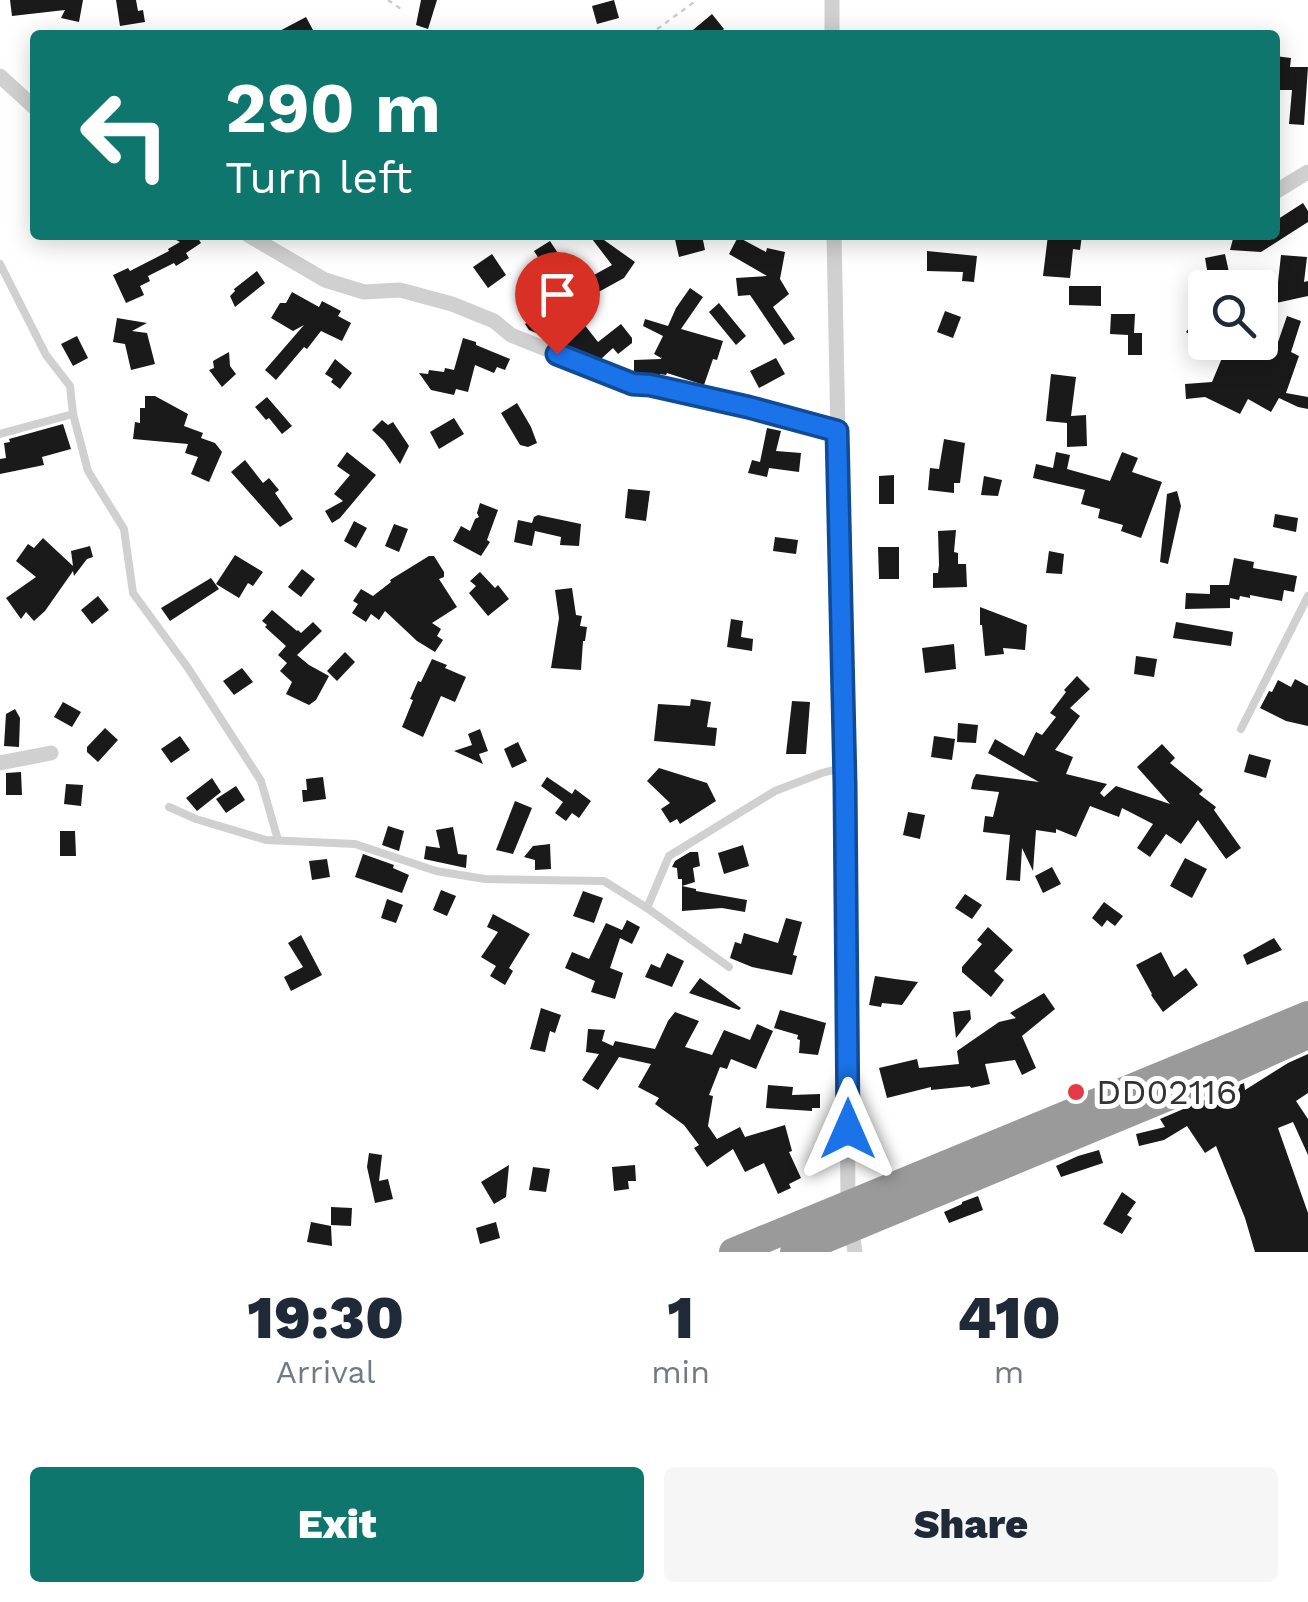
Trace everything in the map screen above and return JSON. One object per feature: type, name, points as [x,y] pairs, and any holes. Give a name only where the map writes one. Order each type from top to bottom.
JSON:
[{"type":"highway","points":[[733,1252],[851,1229],[1308,1015]]},
{"type":"highway","points":[[794,1252],[1308,1035]]},
{"type":"street","points":[[832,0],[832,30]]},
{"type":"street","points":[[0,76],[30,103]]},
{"type":"street","points":[[1280,189],[1308,172]]},
{"type":"street","points":[[257,240],[326,280],[364,292],[400,290],[452,304],[494,321],[510,334],[633,384],[748,407],[837,431]]},
{"type":"street","points":[[834,240],[851,1229]]},
{"type":"street","points":[[0,763],[51,754]]},
{"type":"lane","points":[[0,264],[46,355],[70,386],[88,471],[124,529],[133,593],[188,668],[261,781],[278,840]]},
{"type":"lane","points":[[0,434],[73,414]]},
{"type":"lane","points":[[1242,730],[1308,596]]},
{"type":"lane","points":[[647,908],[669,856],[774,792],[844,767]]},
{"type":"lane","points":[[169,807],[196,820],[266,840],[355,844],[436,872],[485,879],[604,881],[729,967]]},
{"type":"path","points":[[388,0],[404,12]]},
{"type":"path","points":[[656,30],[697,0]]},
{"type":"building","points":[[10,0],[83,0],[79,22],[61,18],[65,10],[12,16]]},
{"type":"building","points":[[116,0],[136,0],[145,22],[120,26]]},
{"type":"building","points":[[421,0],[437,0],[428,29],[416,25]]},
{"type":"building","points":[[614,0],[619,18],[597,24],[592,6]]},
{"type":"building","points":[[712,14],[724,29],[723,30],[693,30]]},
{"type":"building","points":[[306,17],[313,30],[281,30]]},
{"type":"building","points":[[1280,57],[1291,58],[1290,67],[1308,67],[1304,125],[1289,124],[1292,90],[1280,90]]},
{"type":"building","points":[[1303,203],[1308,211],[1308,222],[1280,240],[1280,218]]},
{"type":"building","points":[[176,240],[201,243],[186,253],[189,258],[148,276],[150,281],[140,286],[144,295],[126,303],[113,275],[128,268],[130,271],[180,242]]},
{"type":"building","points":[[593,240],[604,240],[635,262],[624,278],[572,310],[534,251],[550,241],[574,286],[612,265]]},
{"type":"building","points":[[675,240],[703,240],[705,250],[679,257]]},
{"type":"building","points":[[736,240],[766,252],[767,248],[785,252],[780,279],[789,294],[773,307],[795,339],[784,345],[750,295],[738,296],[736,278],[767,276],[729,254]]},
{"type":"building","points":[[1047,240],[1081,240],[1080,250],[1073,249],[1070,278],[1043,276]]},
{"type":"building","points":[[1233,240],[1280,240],[1261,252],[1230,250]]},
{"type":"building","points":[[927,251],[977,256],[974,282],[962,281],[963,272],[927,271]]},
{"type":"building","points":[[492,254],[506,275],[488,288],[473,267]]},
{"type":"building","points":[[1225,254],[1228,270],[1207,270],[1205,258]]},
{"type":"building","points":[[1281,255],[1307,257],[1304,282],[1308,281],[1308,296],[1278,303]]},
{"type":"building","points":[[257,271],[265,283],[235,307],[230,296],[234,289]]},
{"type":"building","points":[[1069,286],[1101,286],[1101,306],[1069,305]]},
{"type":"building","points":[[690,288],[703,297],[681,329],[723,341],[704,385],[667,373],[634,372],[634,360],[662,356],[654,354],[663,336],[643,326],[645,319],[668,326]]},
{"type":"building","points":[[292,292],[319,307],[322,301],[341,311],[338,316],[351,323],[342,341],[321,331],[276,380],[265,370],[304,325],[293,331],[271,318]]},
{"type":"building","points":[[719,303],[746,336],[736,345],[709,312]]},
{"type":"building","points":[[945,311],[961,317],[953,338],[937,332]]},
{"type":"building","points":[[576,314],[598,342],[621,324],[632,343],[618,354],[613,348],[601,359],[567,345],[556,332],[548,338],[529,330],[525,324],[537,315],[541,321],[547,317],[555,329]]},
{"type":"building","points":[[1111,314],[1135,314],[1134,333],[1142,333],[1142,355],[1128,355],[1128,335],[1110,334]]},
{"type":"building","points":[[1287,316],[1301,321],[1291,352],[1299,356],[1286,393],[1308,397],[1308,409],[1279,398],[1271,412],[1248,399],[1240,414],[1205,397],[1186,399],[1185,384],[1212,382],[1221,360],[1278,360],[1278,342]]},
{"type":"building","points":[[117,318],[147,323],[132,331],[147,333],[155,364],[131,370],[125,344],[113,342]]},
{"type":"building","points":[[77,336],[88,358],[73,366],[61,344]]},
{"type":"building","points":[[463,338],[510,359],[505,370],[497,367],[494,373],[475,365],[468,392],[456,389],[454,395],[431,390],[419,373],[454,370]]},
{"type":"building","points":[[229,352],[230,366],[236,374],[222,387],[209,370],[214,368],[213,361]]},
{"type":"building","points":[[776,358],[785,374],[759,388],[750,371]]},
{"type":"building","points":[[335,359],[352,373],[340,389],[325,374]]},
{"type":"building","points":[[1051,374],[1076,377],[1071,416],[1086,415],[1087,446],[1067,447],[1067,423],[1046,421]]},
{"type":"building","points":[[145,396],[155,396],[188,414],[184,426],[203,433],[201,438],[215,443],[222,452],[209,482],[191,474],[198,457],[185,453],[188,444],[133,439],[135,422],[140,423],[140,408],[145,408]]},
{"type":"building","points":[[267,397],[292,426],[282,434],[255,407]]},
{"type":"building","points":[[517,403],[537,443],[528,447],[520,445],[501,413]]},
{"type":"building","points":[[454,418],[464,434],[439,449],[430,432]]},
{"type":"building","points":[[382,420],[388,425],[393,422],[409,446],[400,464],[372,430]]},
{"type":"building","points":[[63,424],[71,449],[42,457],[44,465],[0,474],[0,459],[6,458],[4,443],[9,439]]},
{"type":"building","points":[[767,428],[781,431],[776,451],[801,453],[799,472],[769,468],[767,477],[748,473],[752,460],[760,462]]},
{"type":"building","points":[[944,439],[965,443],[960,483],[954,483],[954,493],[928,490],[930,468],[939,469]]},
{"type":"building","points":[[347,452],[376,475],[332,523],[325,511],[343,501],[334,494],[350,475],[337,466]]},
{"type":"building","points":[[1056,452],[1070,455],[1067,469],[1110,481],[1122,452],[1138,458],[1132,472],[1162,482],[1141,538],[1121,531],[1123,525],[1098,518],[1100,509],[1081,504],[1085,490],[1033,478],[1036,464],[1053,468]]},
{"type":"building","points":[[245,460],[263,483],[269,478],[279,490],[275,493],[293,519],[280,527],[231,472]]},
{"type":"building","points":[[894,475],[894,504],[879,504],[879,476]]},
{"type":"building","points":[[984,476],[1002,480],[998,496],[981,495]]},
{"type":"building","points":[[628,489],[650,491],[646,521],[625,518]]},
{"type":"building","points":[[1177,491],[1181,506],[1168,564],[1160,562],[1167,494]]},
{"type":"building","points":[[480,503],[498,510],[487,540],[490,542],[481,556],[453,541],[461,526],[470,531],[479,517]]},
{"type":"building","points":[[1275,514],[1298,518],[1296,532],[1273,527]]},
{"type":"building","points":[[538,515],[581,524],[579,546],[560,545],[561,537],[535,531],[532,546],[514,542],[518,520],[532,523]]},
{"type":"building","points":[[354,521],[367,528],[356,548],[344,541]]},
{"type":"building","points":[[394,524],[408,529],[399,552],[385,546]]},
{"type":"building","points":[[956,530],[954,552],[958,553],[958,564],[966,564],[967,587],[933,588],[933,573],[938,573],[939,565],[938,531]]},
{"type":"building","points":[[775,537],[798,540],[796,554],[773,551]]},
{"type":"building","points":[[43,538],[73,566],[71,551],[90,546],[93,557],[74,576],[73,571],[34,621],[26,612],[21,619],[6,598],[36,577],[16,561],[28,544],[34,548]]},
{"type":"building","points":[[878,547],[899,547],[899,579],[879,579]]},
{"type":"building","points":[[1049,551],[1064,554],[1062,574],[1046,573]]},
{"type":"building","points":[[235,555],[263,572],[253,586],[248,583],[239,598],[216,584]]},
{"type":"building","points":[[434,556],[444,572],[439,579],[457,607],[432,623],[441,629],[437,636],[443,640],[435,652],[385,611],[379,620],[371,614],[366,622],[352,613],[358,604],[353,601],[361,589],[373,596],[390,580]]},
{"type":"building","points":[[1234,558],[1254,562],[1253,568],[1297,576],[1294,592],[1284,590],[1282,601],[1250,595],[1240,596],[1239,600],[1230,598],[1230,608],[1185,609],[1186,593],[1210,594],[1210,585],[1229,585]]},
{"type":"building","points":[[302,569],[315,579],[301,597],[288,587]]},
{"type":"building","points":[[480,572],[509,599],[488,616],[469,593],[476,586],[470,581]]},
{"type":"building","points":[[211,578],[219,589],[170,621],[161,608]]},
{"type":"building","points":[[572,588],[576,615],[582,616],[580,626],[587,627],[581,670],[551,668],[559,618],[555,590]]},
{"type":"building","points":[[98,596],[109,610],[92,624],[81,610]]},
{"type":"building","points":[[980,607],[1027,625],[1025,650],[1003,648],[1004,654],[985,656]]},
{"type":"building","points":[[272,610],[301,633],[313,622],[322,631],[297,655],[329,676],[309,705],[286,694],[292,682],[280,671],[287,663],[278,655],[286,646],[262,621]]},
{"type":"building","points":[[731,619],[743,621],[741,637],[753,639],[752,651],[727,647]]},
{"type":"building","points":[[1176,622],[1233,632],[1231,646],[1173,638]]},
{"type":"building","points":[[954,644],[956,669],[925,673],[922,648]]},
{"type":"building","points":[[345,652],[355,662],[337,681],[327,671]]},
{"type":"building","points":[[1136,656],[1157,659],[1154,677],[1134,674]]},
{"type":"building","points":[[432,659],[466,677],[455,702],[441,696],[423,737],[402,727],[413,700],[410,699]]},
{"type":"building","points":[[242,668],[253,682],[234,695],[223,681]]},
{"type":"building","points":[[1077,676],[1090,689],[1070,708],[1080,716],[1055,750],[1073,757],[1066,774],[1107,784],[1100,793],[1104,797],[1116,786],[1170,804],[1137,767],[1162,744],[1175,758],[1170,763],[1203,790],[1199,794],[1216,807],[1214,810],[1241,848],[1226,859],[1198,820],[1181,844],[1166,834],[1150,857],[1137,848],[1153,824],[1122,808],[1119,817],[1090,806],[1076,837],[1056,829],[1056,833],[1036,830],[1033,871],[1022,848],[1020,881],[1006,880],[1010,835],[983,832],[985,816],[993,817],[999,792],[971,789],[973,780],[976,774],[1039,782],[988,753],[995,739],[1024,756],[1036,732],[1042,735],[1056,717],[1050,713]]},
{"type":"building","points":[[1295,679],[1308,686],[1308,726],[1286,721],[1260,708],[1278,680],[1291,687]]},
{"type":"building","points":[[691,699],[711,702],[707,727],[717,728],[715,746],[654,741],[658,704],[690,706]]},
{"type":"building","points":[[792,701],[810,702],[806,754],[786,754]]},
{"type":"building","points":[[63,702],[81,712],[72,727],[54,717]]},
{"type":"building","points":[[15,709],[20,718],[19,747],[4,746],[6,714]]},
{"type":"building","points":[[958,723],[978,725],[976,743],[957,742]]},
{"type":"building","points":[[105,728],[118,740],[98,762],[87,747]]},
{"type":"building","points":[[480,729],[488,751],[479,754],[483,764],[454,751],[472,745],[468,734]]},
{"type":"building","points":[[180,736],[190,750],[171,763],[161,749]]},
{"type":"building","points":[[934,736],[955,739],[952,760],[931,757]]},
{"type":"building","points":[[518,742],[527,761],[512,768],[504,749]]},
{"type":"building","points":[[1249,754],[1271,760],[1266,778],[1244,772]]},
{"type":"building","points":[[659,768],[707,783],[716,801],[680,824],[677,819],[670,823],[661,809],[670,803],[647,781]]},
{"type":"building","points":[[21,772],[22,795],[6,795],[6,773]]},
{"type":"building","points":[[323,777],[326,799],[303,802],[306,779]]},
{"type":"building","points":[[547,777],[591,801],[579,818],[572,813],[566,821],[555,813],[563,802],[541,786]]},
{"type":"building","points":[[212,778],[221,792],[197,811],[186,798]]},
{"type":"building","points":[[66,784],[83,785],[81,806],[64,804]]},
{"type":"building","points":[[236,786],[245,800],[226,813],[216,799]]},
{"type":"building","points":[[515,801],[532,808],[513,854],[496,850]]},
{"type":"building","points":[[908,812],[925,815],[920,839],[903,835]]},
{"type":"building","points":[[388,826],[404,831],[399,851],[382,845]]},
{"type":"building","points":[[453,827],[458,854],[467,855],[466,868],[424,859],[426,846],[440,848],[436,830]]},
{"type":"building","points":[[60,831],[75,831],[76,856],[60,856]]},
{"type":"building","points":[[550,844],[551,869],[535,870],[535,860],[524,857],[533,846]]},
{"type":"building","points":[[743,845],[749,866],[724,874],[718,853]]},
{"type":"building","points":[[690,852],[698,852],[700,866],[693,868],[695,882],[682,886],[677,868],[672,867]]},
{"type":"building","points":[[363,854],[409,875],[402,893],[355,877]]},
{"type":"building","points":[[1185,858],[1207,869],[1192,898],[1170,886]]},
{"type":"building","points":[[327,859],[330,877],[312,880],[309,861]]},
{"type":"building","points":[[1052,867],[1061,884],[1043,893],[1035,876]]},
{"type":"building","points":[[682,886],[747,900],[745,912],[722,908],[682,911]]},
{"type":"building","points":[[441,890],[456,896],[447,916],[433,910]]},
{"type":"building","points":[[583,891],[603,898],[594,923],[573,916]]},
{"type":"building","points":[[965,894],[982,905],[972,919],[955,908]]},
{"type":"building","points":[[387,899],[403,905],[396,923],[381,918]]},
{"type":"building","points":[[1104,902],[1123,916],[1115,926],[1107,920],[1102,927],[1092,918]]},
{"type":"building","points":[[493,914],[530,934],[509,968],[513,971],[505,985],[490,976],[496,966],[481,957],[498,932],[487,927]]},
{"type":"building","points":[[786,918],[802,922],[792,975],[730,958],[735,942],[741,944],[744,933],[778,943]]},
{"type":"building","points":[[627,920],[640,927],[632,944],[620,938],[610,968],[623,973],[615,999],[591,992],[595,981],[565,968],[572,952],[589,959],[606,923],[622,930]]},
{"type":"building","points":[[988,927],[1013,950],[994,971],[1004,980],[991,997],[962,972],[982,944],[977,940]]},
{"type":"building","points":[[301,935],[322,975],[291,991],[284,977],[303,967],[288,943]]},
{"type":"building","points":[[1274,938],[1282,950],[1247,965],[1243,955]]},
{"type":"building","points":[[1161,952],[1174,977],[1186,968],[1198,985],[1163,1012],[1136,965]]},
{"type":"building","points":[[667,953],[684,961],[672,987],[645,977],[651,964],[660,968]]},
{"type":"building","points":[[875,976],[918,982],[902,1005],[882,1003],[881,1007],[869,1005]]},
{"type":"building","points":[[700,978],[741,1008],[689,993]]},
{"type":"building","points":[[1044,993],[1055,1009],[1022,1036],[1036,1068],[1022,1075],[1015,1060],[985,1064],[990,1084],[971,1088],[931,1087],[887,1098],[879,1068],[917,1059],[919,1068],[959,1064],[957,1051],[999,1022],[1016,1018],[1010,1013]]},
{"type":"building","points":[[541,1008],[561,1015],[555,1033],[550,1031],[545,1052],[530,1049]]},
{"type":"building","points":[[780,1010],[826,1023],[818,1055],[799,1053],[798,1035],[774,1028]]},
{"type":"building","points":[[970,1010],[971,1019],[956,1038],[953,1012]]},
{"type":"building","points":[[675,1012],[699,1021],[685,1047],[712,1055],[724,1030],[750,1040],[757,1024],[773,1031],[756,1069],[731,1059],[727,1069],[720,1067],[709,1095],[713,1096],[708,1126],[717,1139],[740,1127],[745,1137],[785,1125],[792,1151],[789,1152],[801,1178],[789,1184],[791,1188],[778,1194],[764,1163],[745,1172],[733,1149],[707,1167],[694,1148],[699,1145],[684,1125],[655,1104],[659,1098],[638,1087],[651,1064],[619,1057],[598,1090],[582,1080],[599,1054],[586,1052],[588,1029],[605,1030],[602,1041],[613,1046],[615,1041],[655,1049]]},
{"type":"building","points":[[1308,1054],[1308,1093],[1296,1101],[1308,1119],[1308,1155],[1293,1122],[1278,1128],[1308,1213],[1308,1252],[1255,1252],[1216,1146],[1205,1153],[1187,1126],[1164,1140],[1139,1146],[1136,1134],[1165,1127],[1160,1119],[1244,1083],[1245,1090]]},
{"type":"building","points":[[768,1085],[793,1087],[792,1095],[820,1094],[820,1108],[766,1108]]},
{"type":"building","points":[[1099,1150],[1103,1163],[1061,1177],[1056,1166]]},
{"type":"building","points":[[369,1153],[382,1155],[379,1181],[388,1179],[393,1199],[375,1203],[367,1167]]},
{"type":"building","points":[[509,1165],[506,1197],[494,1204],[481,1182]]},
{"type":"building","points":[[635,1165],[636,1181],[628,1181],[629,1189],[614,1191],[612,1167]]},
{"type":"building","points":[[533,1167],[550,1169],[546,1192],[529,1190]]},
{"type":"building","points":[[1122,1192],[1136,1202],[1127,1215],[1132,1218],[1122,1234],[1103,1224]]},
{"type":"building","points":[[978,1196],[983,1210],[949,1223],[944,1212]]},
{"type":"building","points":[[331,1207],[352,1208],[351,1226],[331,1225]]},
{"type":"building","points":[[311,1222],[331,1226],[332,1246],[307,1242]]},
{"type":"building","points":[[496,1222],[500,1238],[480,1244],[476,1228]]},
{"type":"place","name":"DD02116","points":[[1076,1092]]},
{"type":"route","points":[[557,354],[633,384],[748,407],[837,431],[848,1129]]}]
